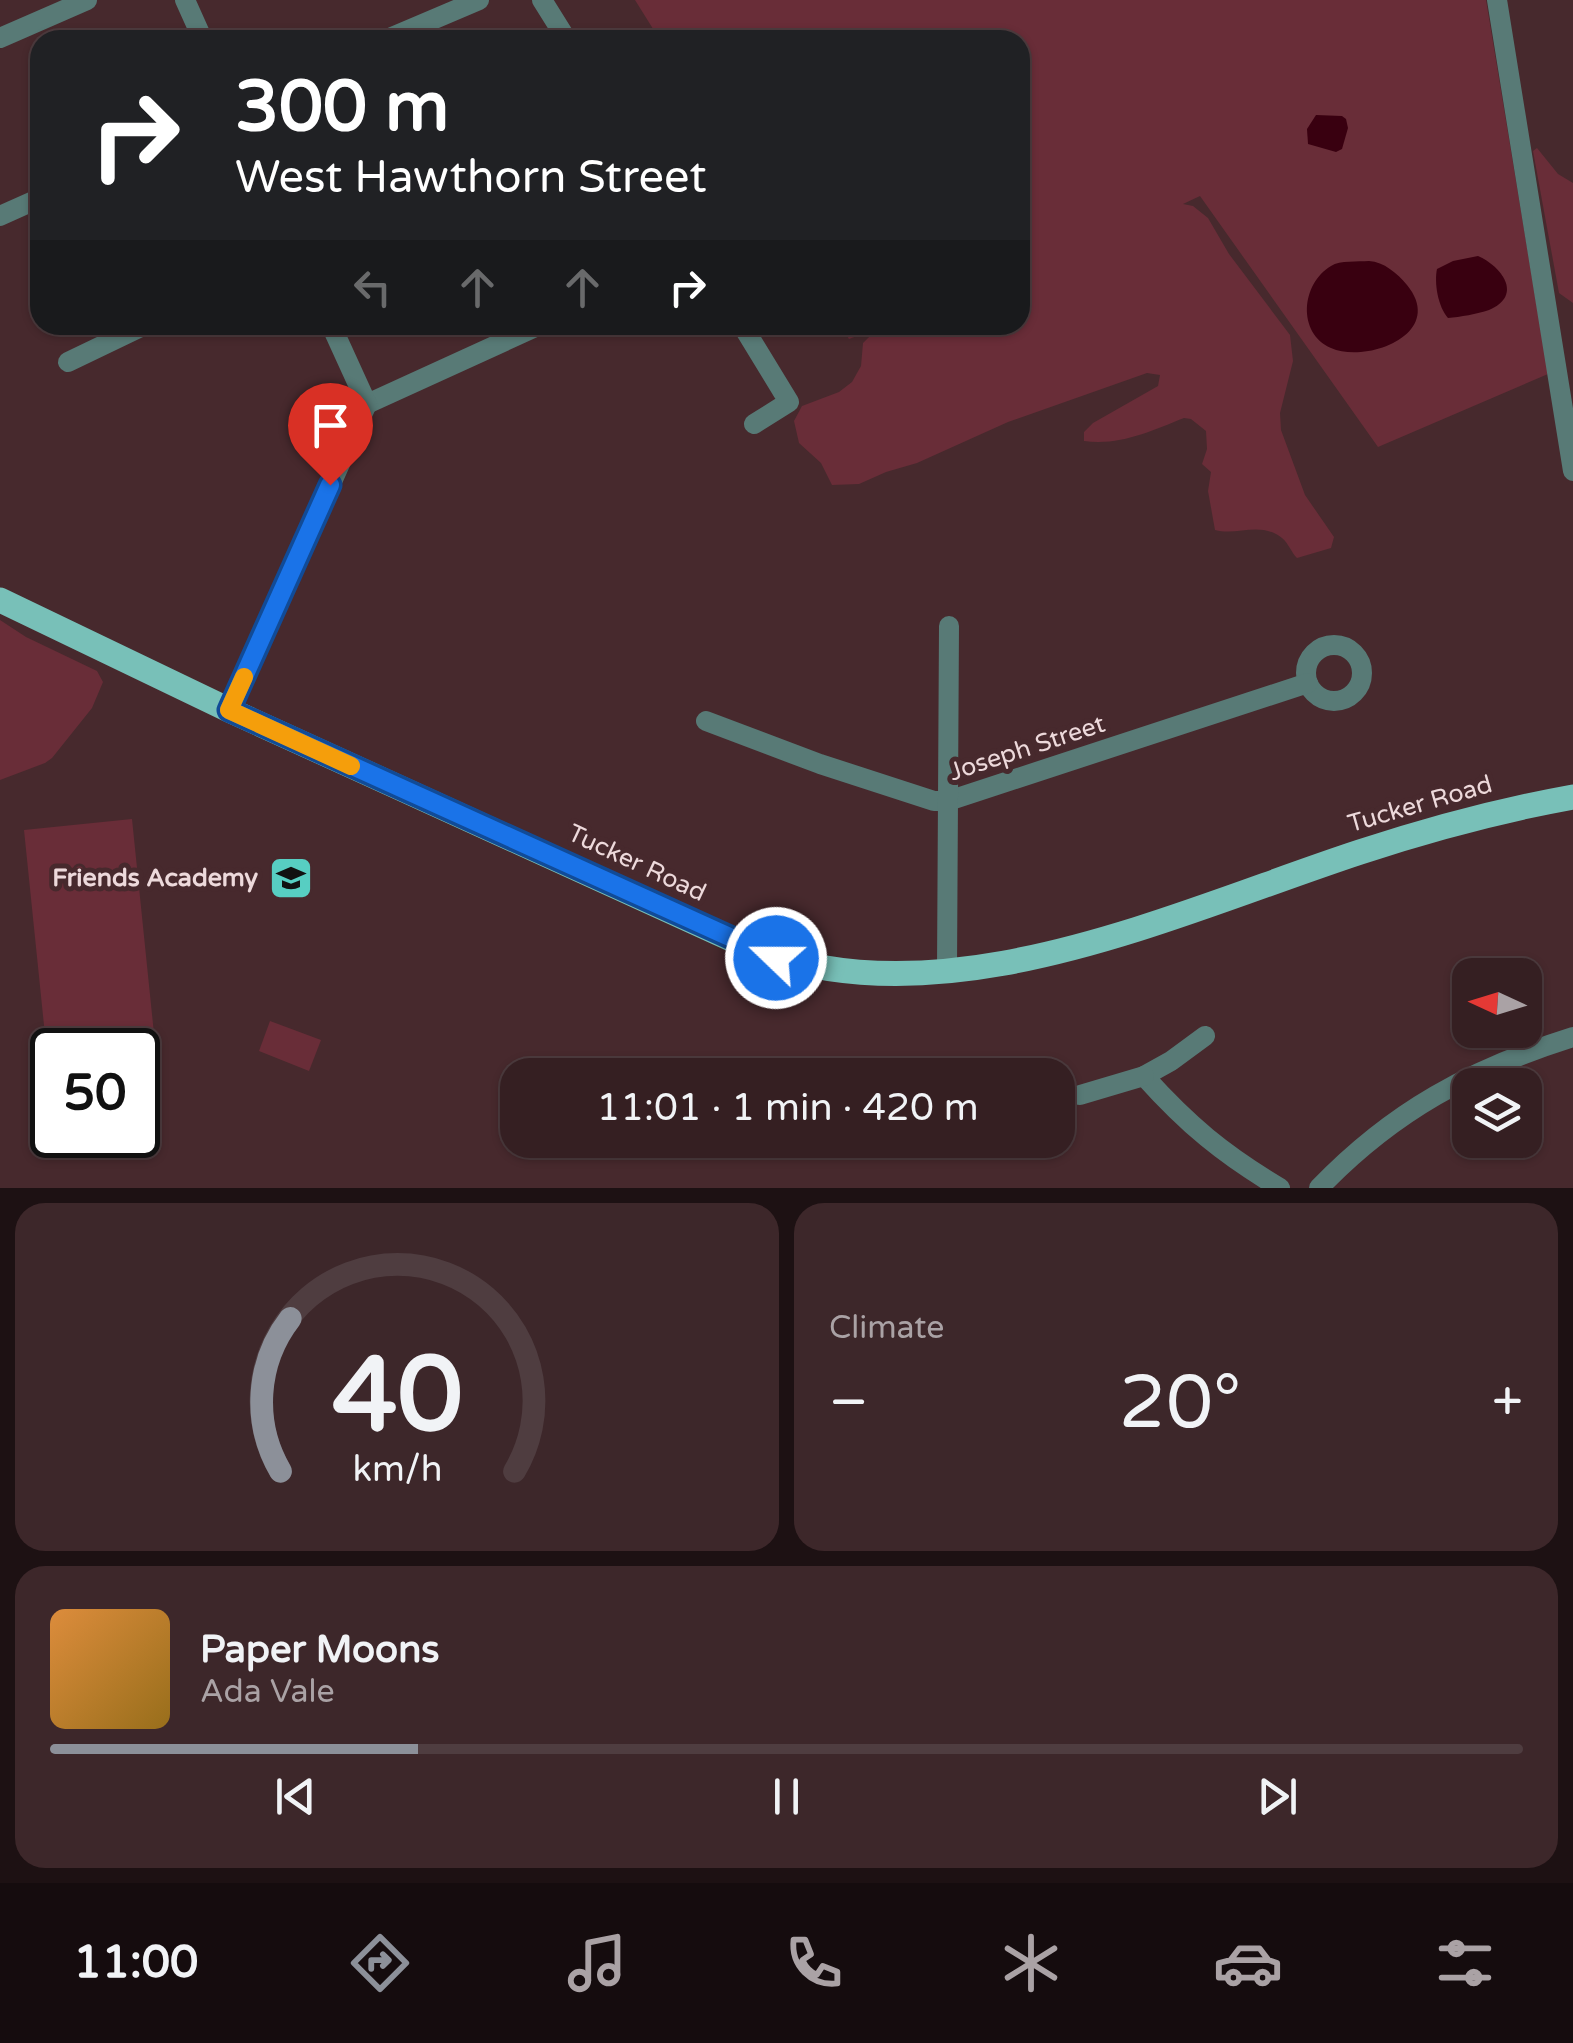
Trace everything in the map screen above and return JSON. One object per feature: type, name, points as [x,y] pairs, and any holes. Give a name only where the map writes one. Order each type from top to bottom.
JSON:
[{"type":"main road","name":"Tucker Road","points":[[0,600],[229,710],[760,952],[832,970],[948,970],[1036,956],[1086,944],[1380,846],[1489,814],[1573,796]]},
{"type":"street","points":[[0,38],[87,0]]},
{"type":"street","points":[[185,0],[198,30]]},
{"type":"street","points":[[409,30],[480,0]]},
{"type":"street","points":[[542,0],[561,30]]},
{"type":"street","points":[[1497,0],[1570,430],[1573,471]]},
{"type":"street","points":[[0,216],[30,202]]},
{"type":"street","points":[[68,362],[125,335]]},
{"type":"street","points":[[335,335],[366,404]]},
{"type":"street","points":[[229,710],[366,404],[518,335]]},
{"type":"street","points":[[748,335],[789,402],[754,424]]},
{"type":"street","points":[[948,970],[950,626]]},
{"type":"street","name":"Joseph Street","points":[[706,722],[820,764],[934,801],[948,801],[1308,683]]},
{"type":"street","points":[[1080,1095],[1144,1076],[1205,1036]]},
{"type":"street","points":[[1318,1188],[1364,1143],[1424,1100],[1484,1069],[1573,1037]]},
{"type":"street","points":[[1144,1076],[1181,1117],[1217,1148],[1280,1188]]},
{"type":"shaded area","points":[[635,0],[1486,0],[1548,374],[1378,447],[1200,196],[1183,204],[1193,206],[1208,218],[1229,254],[1290,335],[1293,361],[1280,413],[1281,430],[1305,495],[1334,537],[1331,548],[1297,558],[1274,533],[1215,530],[1208,491],[1211,472],[1202,464],[1207,449],[1206,431],[1191,419],[1123,439],[1084,441],[1084,432],[1093,423],[1158,386],[1160,375],[1147,373],[1008,422],[859,484],[832,485],[821,463],[799,443],[794,421],[802,406],[839,392],[852,382],[861,366],[863,343],[871,335],[1030,335],[1030,30],[654,30]]},
{"type":"shaded area","points":[[1316,115],[1346,119],[1348,128],[1342,149],[1336,152],[1308,144],[1307,129]]},
{"type":"shaded area","points":[[1537,148],[1558,174],[1573,183],[1573,303],[1559,293],[1533,151]]},
{"type":"shaded area","points":[[1478,256],[1501,274],[1507,289],[1505,297],[1489,310],[1448,318],[1438,295],[1437,269]]},
{"type":"shaded area","points":[[1369,261],[1390,269],[1407,285],[1417,302],[1417,318],[1410,331],[1381,348],[1346,352],[1331,348],[1320,341],[1308,320],[1314,284],[1335,264]]},
{"type":"shaded area","points":[[0,620],[97,671],[103,682],[92,708],[52,758],[0,780]]},
{"type":"shaded area","points":[[132,819],[153,1028],[44,1028],[24,830]]},
{"type":"shaded area","points":[[270,1021],[321,1040],[309,1071],[259,1051]]},
{"type":"slow traffic","points":[[244,677],[229,710],[351,766]]},
{"type":"place","name":"Friends Academy","points":[[291,878]]},
{"type":"route","points":[[330,485],[229,710],[776,958]]}]
